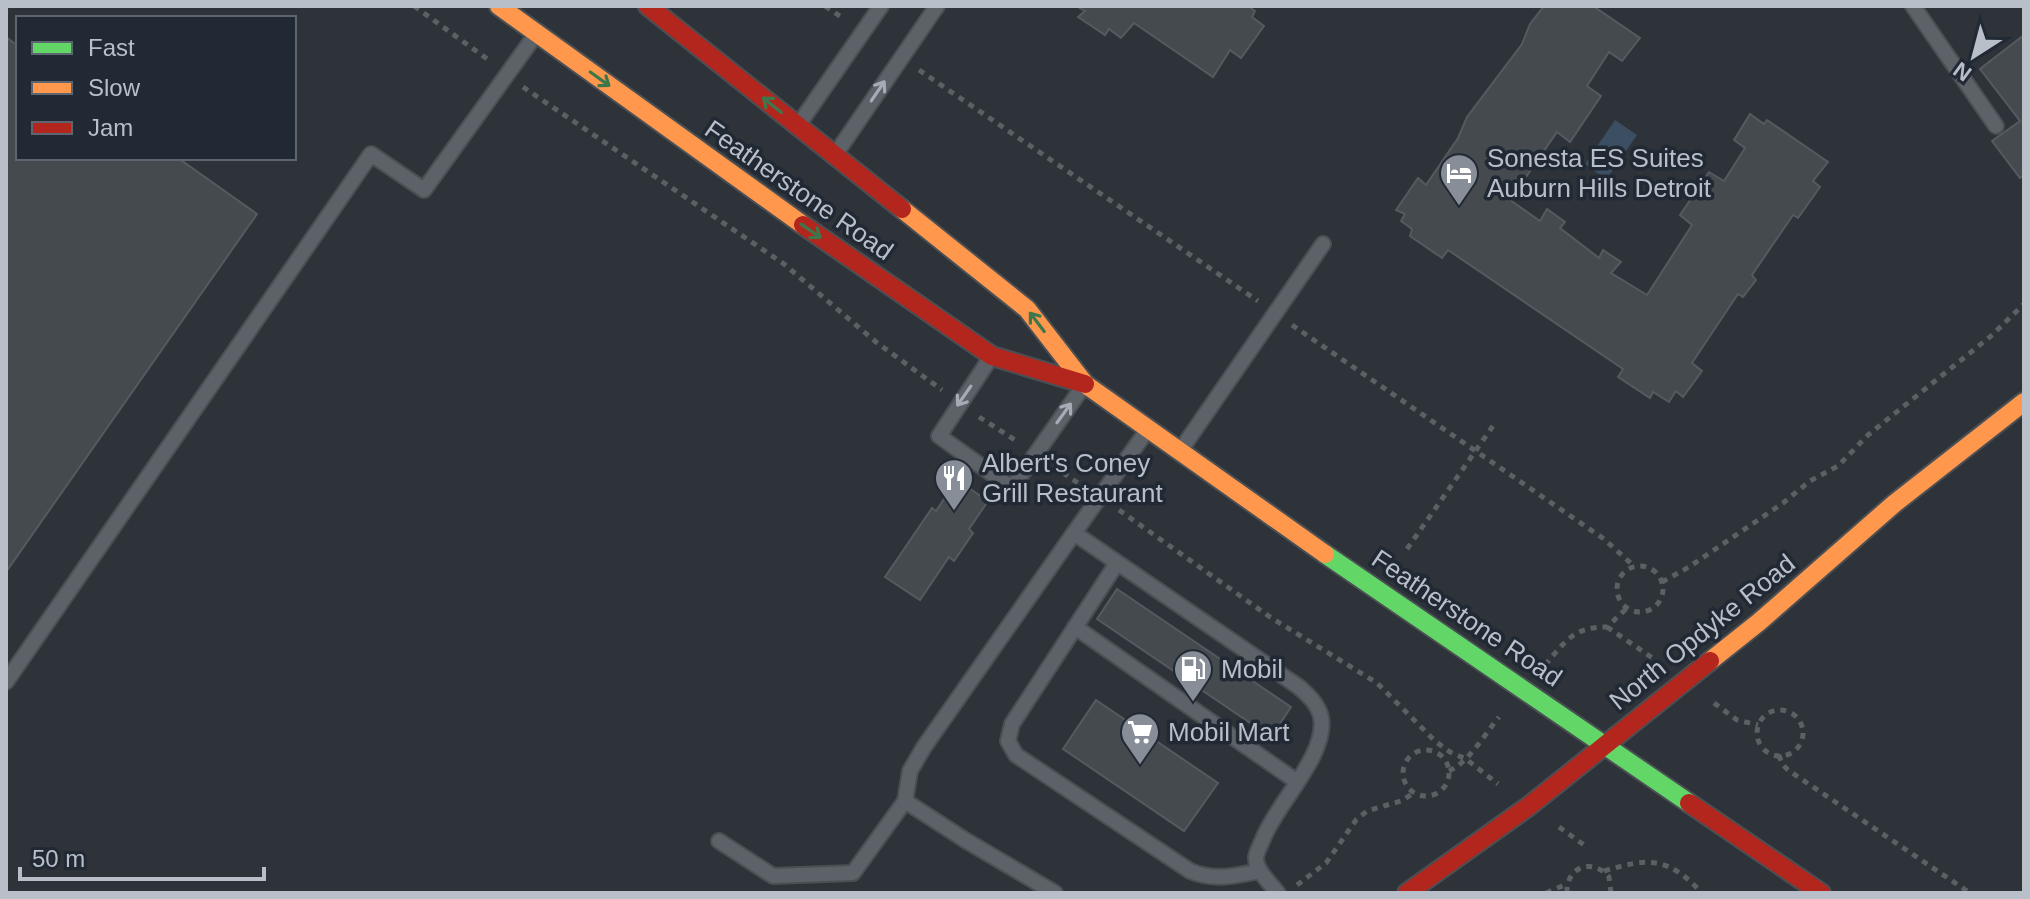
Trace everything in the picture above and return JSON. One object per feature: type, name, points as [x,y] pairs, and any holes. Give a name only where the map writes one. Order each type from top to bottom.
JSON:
[{"type":"main road","name":"Featherstone Road","points":[[499,6],[810,230],[992,356],[1085,384]]},
{"type":"main road","name":"Featherstone Road","points":[[648,6],[1027,309],[1085,384],[1179,452],[1821,893]]},
{"type":"main road","name":"North Opdyke Road","points":[[1407,893],[1529,806],[1759,622],[1895,503],[2024,402]]},
{"type":"lane","points":[[798,126],[881,6]]},
{"type":"lane","points":[[834,155],[937,6]]},
{"type":"lane","points":[[1913,6],[1996,126]]},
{"type":"lane","points":[[6,682],[371,154],[424,190],[537,33]]},
{"type":"lane","points":[[1179,452],[1323,244]]},
{"type":"lane","points":[[992,356],[939,436],[1012,488],[1085,384]]},
{"type":"lane","points":[[719,841],[773,876],[853,873],[905,801],[910,771],[924,747],[1148,430]]},
{"type":"lane","points":[[1074,533],[1299,687],[1313,700],[1321,715],[1321,735],[1311,758],[1267,828],[1256,858],[1260,871],[1278,893]]},
{"type":"lane","points":[[1117,563],[1012,724],[1008,741],[1016,755],[1190,871],[1206,878],[1226,878],[1260,871]]},
{"type":"lane","points":[[1075,627],[1296,781]]},
{"type":"lane","points":[[905,801],[1055,893]]},
{"type":"path","points":[[414,6],[481,53]]},
{"type":"path","points":[[825,6],[851,24]]},
{"type":"path","points":[[916,68],[1254,298]]},
{"type":"path","points":[[533,95],[784,264],[876,342],[944,392]]},
{"type":"path","points":[[1662,582],[1783,503],[1810,481],[1838,466],[1868,435],[2001,328],[2024,304]]},
{"type":"path","points":[[1299,330],[1615,547],[1635,567]]},
{"type":"path","points":[[971,411],[1017,442]]},
{"type":"path","points":[[1407,549],[1495,423]]},
{"type":"path","points":[[1054,467],[1080,484]]},
{"type":"path","points":[[1125,514],[1245,601],[1377,683],[1435,741],[1487,776]]},
{"type":"path","points":[[1635,567],[1648,568],[1662,582],[1662,596],[1654,607],[1641,612],[1627,608],[1619,597],[1622,575],[1635,567]]},
{"type":"path","points":[[1607,627],[1627,608]]},
{"type":"path","points":[[1559,649],[1573,633],[1595,627],[1607,627],[1632,643]]},
{"type":"path","points":[[1788,711],[1799,720],[1803,734],[1793,752],[1779,755],[1765,750],[1761,745],[1758,725],[1767,714],[1788,711]]},
{"type":"path","points":[[1737,720],[1758,725]]},
{"type":"path","points":[[1449,771],[1466,759],[1476,743]]},
{"type":"path","points":[[1426,750],[1439,754],[1449,771],[1446,783],[1438,793],[1426,797],[1414,793],[1408,789],[1403,777],[1405,763],[1414,754],[1426,750]]},
{"type":"path","points":[[1779,755],[1788,770],[1970,893]]},
{"type":"path","points":[[1305,879],[1326,863],[1356,820],[1367,811],[1401,801],[1414,793]]},
{"type":"path","points":[[1604,871],[1655,861],[1670,866],[1702,893]]},
{"type":"path","points":[[1567,893],[1567,884],[1573,872],[1584,866],[1598,867],[1604,871],[1612,883],[1611,893]]},
{"type":"path","points":[[1546,893],[1567,884]]},
{"type":"water","points":[[1615,120],[1637,135],[1606,180],[1585,164]]},
{"type":"building","points":[[1076,6],[1248,6],[1255,11],[1252,17],[1264,26],[1241,58],[1230,50],[1213,77],[1134,23],[1121,38],[1109,29],[1105,35],[1078,17],[1085,11]]},
{"type":"building","name":"Sonesta ES Suites Auburn Hills Detroit","points":[[1544,6],[1593,6],[1640,38],[1622,61],[1609,52],[1587,86],[1601,96],[1570,142],[1557,132],[1510,200],[1540,221],[1547,209],[1565,222],[1560,228],[1599,258],[1603,250],[1621,262],[1611,273],[1647,295],[1692,225],[1680,215],[1709,172],[1724,181],[1745,148],[1734,140],[1750,114],[1764,124],[1767,120],[1828,162],[1813,181],[1820,187],[1798,218],[1793,215],[1752,275],[1756,280],[1743,297],[1738,294],[1692,363],[1702,371],[1683,397],[1676,391],[1669,402],[1653,392],[1650,398],[1618,377],[1623,369],[1448,250],[1442,258],[1410,236],[1412,229],[1401,221],[1405,214],[1396,210],[1418,178],[1426,185],[1458,138],[1467,117],[1522,44],[1530,24]]},
{"type":"building","points":[[2024,35],[2024,175],[2020,178],[1992,141],[2020,121],[1980,69]]},
{"type":"building","points":[[6,37],[16,44],[16,160],[181,160],[257,214],[6,572]]},
{"type":"building","points":[[957,480],[988,501],[969,529],[973,533],[954,561],[949,557],[920,600],[885,577],[932,508],[936,511]]},
{"type":"building","points":[[1117,589],[1291,707],[1271,737],[1097,619]]},
{"type":"building","name":"Mobil Mart","points":[[1096,700],[1218,783],[1184,831],[1063,749]]},
{"type":"traffic: fast","points":[[1325,554],[1689,803]]},
{"type":"traffic: slow","points":[[499,6],[803,225]]},
{"type":"traffic: slow","points":[[902,209],[1027,309],[1085,384],[1325,554]]},
{"type":"traffic: slow","points":[[1710,661],[1895,503],[2024,402]]},
{"type":"traffic: jam","points":[[648,6],[902,209]]},
{"type":"traffic: jam","points":[[803,225],[992,356],[1085,384]]},
{"type":"traffic: jam","points":[[1407,893],[1529,806],[1710,661]]},
{"type":"traffic: jam","points":[[1689,803],[1821,893]]},
{"type":"place","name":"Sonesta ES Suites Auburn Hills Detroit","points":[[1459,207]]},
{"type":"place","name":"Albert's Coney Grill Restaurant","points":[[954,512]]},
{"type":"place","name":"Mobil","points":[[1193,703]]},
{"type":"place","name":"Mobil Mart","points":[[1140,766]]}]
